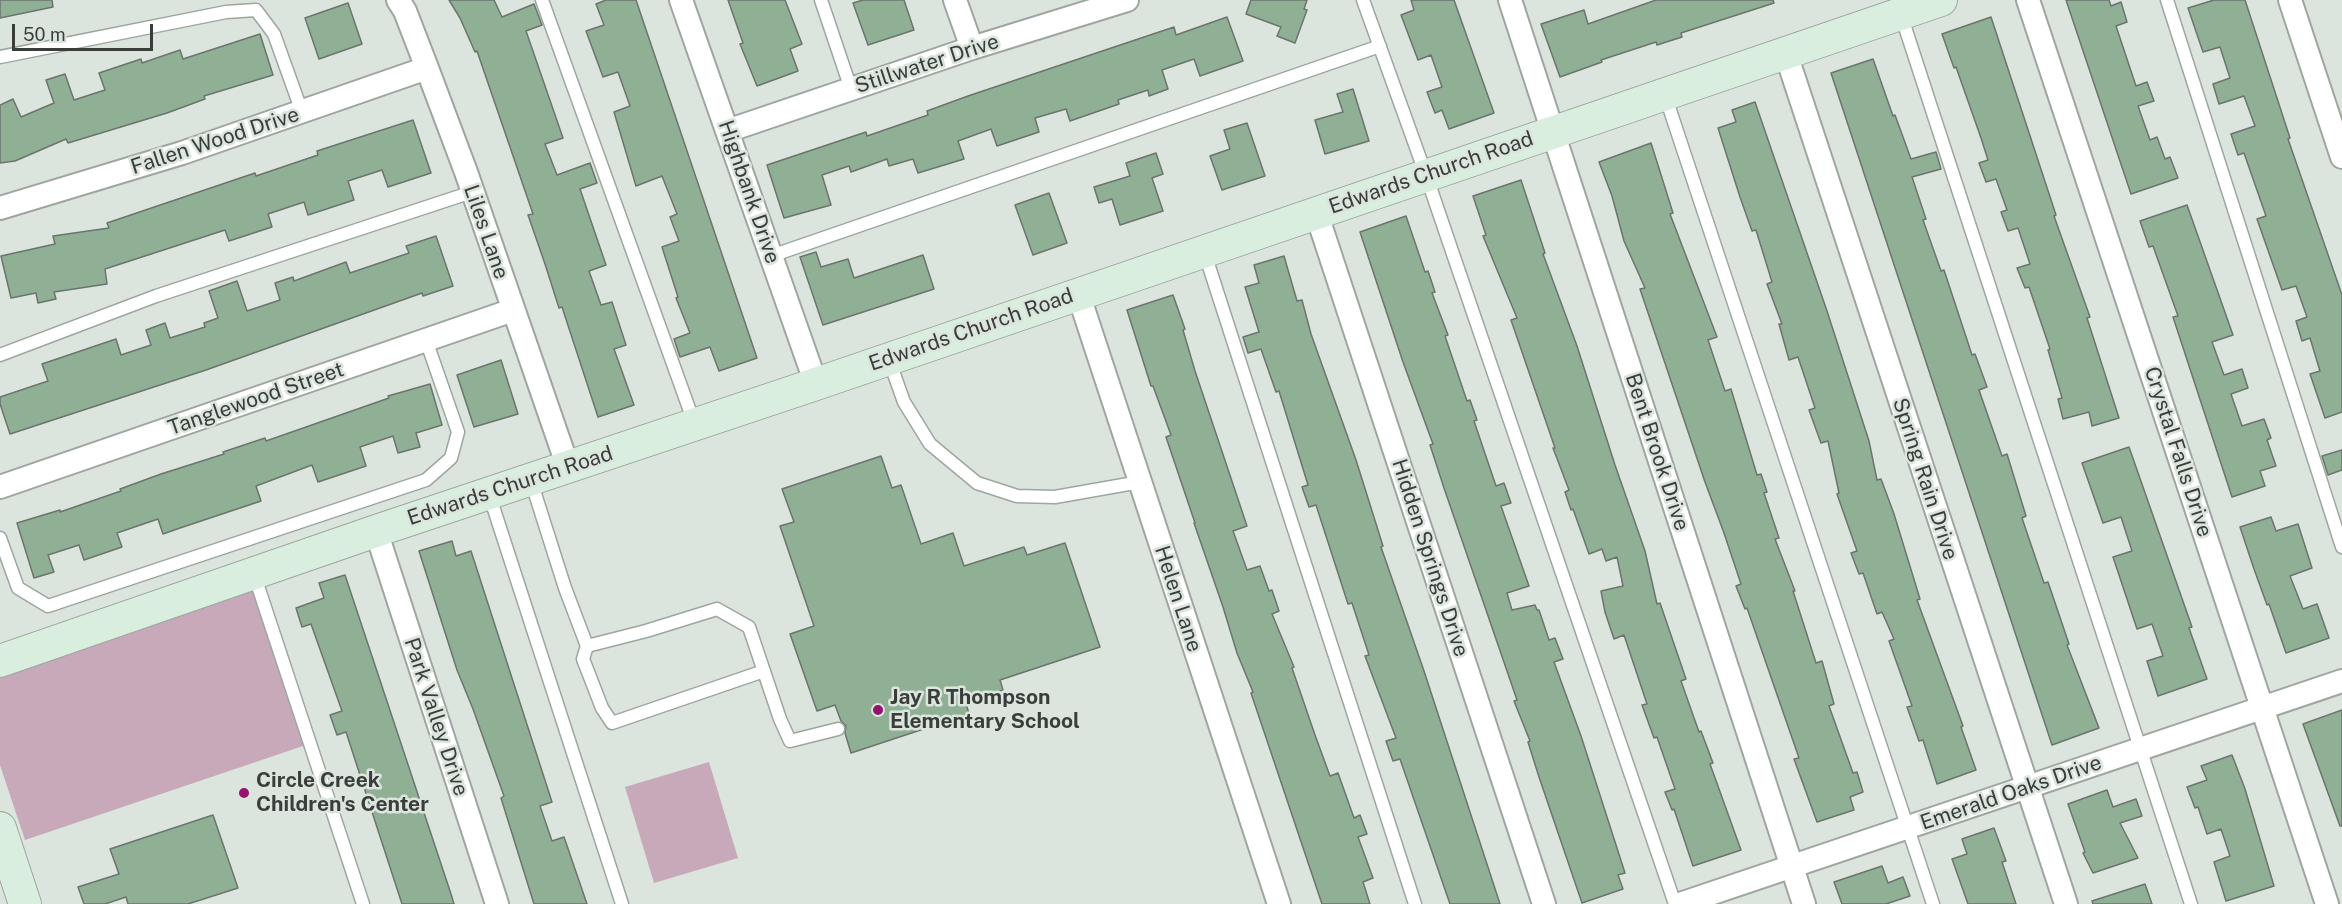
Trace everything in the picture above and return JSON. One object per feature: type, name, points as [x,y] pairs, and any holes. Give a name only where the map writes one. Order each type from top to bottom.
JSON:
[{"type":"street","name":"Liles Lane","points":[[398,0],[405,11],[427,68],[568,468]]},
{"type":"street","name":"Highbank Drive","points":[[681,0],[816,384]]},
{"type":"street","points":[[956,0],[972,48]]},
{"type":"street","name":"Stillwater Drive","points":[[727,131],[972,48],[1090,5],[1127,0]]},
{"type":"street","name":"Edwards Church Road","points":[[0,661],[376,531],[816,384],[1941,0]]},
{"type":"street","name":"Crystal Falls Drive","points":[[2028,0],[2327,904]]},
{"type":"street","points":[[2290,0],[2342,157]]},
{"type":"street","name":"Bent Brook Drive","points":[[1515,2],[1553,132],[1804,904]]},
{"type":"street","name":"Spring Rain Drive","points":[[1786,54],[2066,904]]},
{"type":"street","name":"Fallen Wood Drive","points":[[0,208],[182,153],[427,68]]},
{"type":"street","name":"Hidden Springs Drive","points":[[1316,212],[1544,904]]},
{"type":"street","name":"Helen Lane","points":[[1078,293],[1277,903]]},
{"type":"street","name":"Tanglewood Street","points":[[1,482],[513,310]]},
{"type":"street","name":"Park Valley Drive","points":[[376,531],[497,904]]},
{"type":"street","name":"Emerald Oaks Drive","points":[[1680,904],[2342,681]]},
{"type":"street","points":[[0,828],[25,904]]},
{"type":"lane","points":[[542,0],[695,425]]},
{"type":"lane","points":[[821,0],[851,89]]},
{"type":"lane","points":[[1363,0],[1426,174],[1675,904]]},
{"type":"lane","points":[[2167,0],[2342,547]]},
{"type":"lane","points":[[0,57],[226,12],[256,10],[274,34],[302,112]]},
{"type":"lane","points":[[1901,14],[2192,904]]},
{"type":"lane","points":[[771,256],[1380,46]]},
{"type":"lane","points":[[1665,94],[1933,904]]},
{"type":"lane","points":[[0,355],[156,296],[472,192]]},
{"type":"lane","points":[[1204,250],[1415,904]]},
{"type":"lane","points":[[0,538],[18,588],[48,606],[426,480],[451,458],[458,432],[426,340]]},
{"type":"lane","points":[[888,359],[904,402],[930,444],[977,483],[1017,496],[1055,497],[1140,482]]},
{"type":"lane","points":[[530,480],[565,588],[587,646],[583,659],[602,708],[612,723],[764,671]]},
{"type":"lane","points":[[488,494],[622,904]]},
{"type":"lane","points":[[254,573],[363,904]]},
{"type":"lane","points":[[587,646],[717,609],[750,627],[780,719],[790,741],[838,729]]},
{"type":"shaded area","points":[[253,587],[306,745],[25,840],[0,765],[0,671]]},
{"type":"shaded area","points":[[709,762],[738,858],[654,883],[625,787]]},
{"type":"building","points":[[0,0],[52,0],[53,7],[0,18]]},
{"type":"building","points":[[449,0],[494,0],[502,17],[534,4],[542,25],[526,31],[563,138],[545,144],[557,175],[590,163],[597,183],[580,189],[606,265],[589,271],[601,305],[612,302],[626,345],[614,349],[634,405],[598,417],[562,307],[559,308],[528,215],[533,214],[477,51],[475,52]]},
{"type":"building","points":[[606,0],[636,0],[757,358],[719,371],[710,347],[680,357],[674,339],[690,333],[676,298],[678,297],[662,247],[679,241],[670,217],[677,214],[662,176],[636,186],[614,112],[630,106],[618,72],[603,77],[586,31],[604,25],[596,4]]},
{"type":"building","points":[[728,0],[785,0],[802,44],[790,49],[798,71],[757,86],[740,44],[743,43]]},
{"type":"building","points":[[863,0],[904,0],[914,30],[868,45],[853,3]]},
{"type":"building","points":[[1251,0],[1307,0],[1304,9],[1307,10],[1295,43],[1277,36],[1281,27],[1246,14]]},
{"type":"building","points":[[1411,0],[1454,0],[1494,113],[1449,129],[1442,110],[1435,113],[1427,92],[1442,87],[1431,55],[1418,60],[1401,15],[1414,10]]},
{"type":"building","points":[[1656,0],[1773,0],[1774,3],[1681,33],[1682,37],[1657,45],[1656,42],[1601,60],[1602,62],[1560,77],[1541,24],[1584,10],[1588,24]]},
{"type":"building","points":[[2066,0],[2109,0],[2111,6],[2121,2],[2127,22],[2116,26],[2136,86],[2147,82],[2154,101],[2138,106],[2150,140],[2157,137],[2165,159],[2170,157],[2178,178],[2131,194]]},
{"type":"building","points":[[2214,0],[2245,0],[2290,138],[2288,139],[2342,295],[2342,412],[2325,418],[2310,374],[2320,371],[2310,338],[2302,341],[2296,321],[2307,317],[2296,286],[2282,290],[2257,219],[2266,216],[2244,153],[2238,155],[2231,134],[2255,126],[2244,96],[2219,104],[2213,84],[2230,78],[2220,47],[2203,52],[2188,8]]},
{"type":"building","points":[[348,3],[362,44],[319,59],[305,18]]},
{"type":"building","points":[[1227,17],[1243,61],[1200,76],[1194,59],[1162,70],[1168,89],[1149,96],[1148,90],[1118,100],[1119,104],[1070,121],[1066,109],[1035,118],[1039,132],[997,146],[991,129],[958,141],[964,159],[918,173],[913,159],[889,166],[887,159],[851,172],[849,166],[822,175],[831,205],[784,218],[767,165],[866,132],[867,136],[928,115],[927,111],[968,96],[1174,27],[1176,35]]},
{"type":"building","points":[[1991,17],[2056,215],[2054,216],[2090,317],[2087,318],[2119,418],[2092,426],[2089,412],[2063,419],[2058,399],[2062,398],[2048,350],[2050,349],[2029,287],[2025,288],[2017,268],[2030,264],[2018,228],[2008,231],[2001,212],[2007,210],[1996,179],[1986,182],[1979,163],[1988,160],[1956,67],[1954,68],[1942,34]]},
{"type":"building","points":[[260,34],[273,75],[204,96],[205,99],[167,113],[68,143],[66,139],[15,161],[0,163],[0,105],[13,99],[21,117],[54,103],[46,80],[65,74],[74,100],[105,90],[99,73],[141,59],[142,63],[180,50],[183,59]]},
{"type":"building","points":[[1873,59],[1911,159],[1936,152],[1941,169],[1912,177],[1926,219],[1923,220],[1941,271],[1944,270],[1972,355],[1975,354],[1987,387],[1979,390],[2002,456],[2007,454],[2026,516],[2022,518],[2044,583],[2048,582],[2069,644],[2067,645],[2099,728],[2052,745],[1831,73]]},
{"type":"building","points":[[1353,89],[1369,141],[1325,154],[1315,120],[1343,112],[1337,94]]},
{"type":"building","points":[[1755,102],[1869,441],[1877,480],[1881,479],[1894,514],[1920,599],[1917,600],[1963,726],[1961,727],[1976,770],[1937,784],[1923,740],[1919,741],[1907,707],[1912,706],[1889,641],[1894,639],[1882,612],[1877,614],[1863,573],[1859,574],[1851,553],[1857,551],[1837,494],[1839,493],[1828,441],[1821,443],[1809,410],[1815,408],[1798,357],[1789,360],[1779,324],[1782,324],[1767,284],[1772,282],[1756,230],[1752,231],[1718,128],[1736,122],[1732,110]]},
{"type":"building","points":[[413,120],[431,173],[388,187],[382,170],[348,181],[354,200],[308,215],[304,202],[268,214],[272,227],[229,241],[225,230],[105,269],[107,284],[54,292],[56,299],[38,303],[36,293],[11,298],[1,256],[55,244],[53,236],[109,228],[107,223],[255,173],[256,176],[318,155],[317,151]]},
{"type":"building","points":[[1247,123],[1265,176],[1222,190],[1210,156],[1230,149],[1224,130]]},
{"type":"building","points":[[1651,143],[1673,213],[1670,214],[1717,337],[1708,340],[1725,391],[1731,389],[1757,475],[1761,474],[1767,492],[1764,493],[1779,538],[1775,539],[1795,591],[1793,591],[1816,663],[1822,661],[1834,704],[1829,706],[1853,773],[1857,772],[1863,792],[1850,797],[1854,810],[1817,822],[1794,759],[1799,758],[1747,608],[1745,609],[1736,586],[1741,584],[1640,289],[1645,288],[1624,241],[1612,196],[1599,162]]},
{"type":"building","points":[[1156,153],[1163,174],[1152,178],[1163,211],[1120,225],[1112,199],[1099,203],[1094,187],[1130,176],[1126,163]]},
{"type":"building","points":[[1521,180],[1545,253],[1543,254],[1577,346],[1645,551],[1657,604],[1660,603],[1686,679],[1681,681],[1713,763],[1710,764],[1741,850],[1693,866],[1674,809],[1672,810],[1665,792],[1675,789],[1657,737],[1654,738],[1642,705],[1647,704],[1624,635],[1614,639],[1605,612],[1601,591],[1623,586],[1617,557],[1606,561],[1602,549],[1589,554],[1565,492],[1569,490],[1511,320],[1517,318],[1483,236],[1486,235],[1473,196]]},
{"type":"building","points":[[1049,193],[1067,243],[1033,255],[1015,205]]},
{"type":"building","points":[[2187,205],[2233,335],[2212,342],[2224,375],[2242,369],[2248,388],[2231,394],[2242,426],[2264,419],[2271,438],[2267,440],[2276,466],[2260,471],[2265,486],[2232,497],[2173,317],[2178,316],[2153,246],[2149,247],[2140,221]]},
{"type":"building","points":[[1406,216],[1425,272],[1428,271],[1435,292],[1432,293],[1448,335],[1445,336],[1467,401],[1470,400],[1477,420],[1474,421],[1496,486],[1504,483],[1511,503],[1501,506],[1529,586],[1507,593],[1512,610],[1535,605],[1539,610],[1549,640],[1555,638],[1563,659],[1554,662],[1581,736],[1625,873],[1618,875],[1623,889],[1582,903],[1539,777],[1528,742],[1530,741],[1514,701],[1517,700],[1430,445],[1433,444],[1360,232]]},
{"type":"building","points":[[436,236],[453,286],[423,296],[422,293],[206,370],[10,434],[0,404],[0,397],[48,381],[42,364],[116,339],[121,355],[151,345],[146,330],[165,323],[170,338],[205,327],[204,323],[218,318],[209,291],[237,281],[247,311],[280,300],[275,283],[293,277],[294,281],[346,262],[350,273],[409,253],[406,246]]},
{"type":"building","points":[[816,252],[821,267],[848,259],[854,278],[923,255],[934,289],[823,325],[800,257]]},
{"type":"building","points":[[1284,256],[1297,301],[1302,300],[1311,334],[1356,460],[1383,546],[1381,547],[1500,904],[1450,904],[1400,759],[1393,761],[1386,741],[1396,738],[1365,656],[1369,655],[1352,603],[1348,604],[1316,505],[1309,507],[1302,487],[1308,485],[1279,391],[1276,392],[1261,349],[1248,353],[1243,337],[1259,332],[1245,287],[1259,283],[1254,265]]},
{"type":"building","points":[[1173,295],[1185,329],[1183,330],[1195,371],[1247,526],[1233,531],[1247,570],[1260,566],[1269,591],[1272,590],[1279,611],[1272,614],[1294,667],[1292,668],[1330,776],[1338,773],[1354,818],[1360,815],[1367,834],[1358,837],[1373,878],[1363,882],[1370,904],[1322,904],[1166,437],[1171,435],[1153,386],[1151,386],[1127,310]]},
{"type":"building","points":[[501,360],[518,414],[474,427],[457,375]]},
{"type":"building","points":[[430,384],[442,425],[416,433],[420,447],[398,453],[393,436],[360,447],[366,466],[318,482],[312,465],[256,486],[261,501],[163,534],[158,519],[117,533],[122,547],[84,560],[79,545],[48,555],[54,572],[34,578],[17,523],[60,510],[60,512],[121,491],[120,489],[161,474],[224,454],[223,452],[265,438],[266,441],[389,398],[388,396]]},
{"type":"building","points":[[2129,447],[2192,627],[2189,628],[2207,679],[2158,696],[2147,661],[2163,656],[2152,624],[2137,629],[2113,557],[2132,551],[2121,517],[2103,523],[2082,463]]},
{"type":"building","points":[[2342,450],[2342,470],[2328,475],[2322,456]]},
{"type":"building","points":[[881,456],[892,488],[901,485],[921,544],[953,533],[964,566],[1024,547],[1027,555],[1065,543],[1100,647],[1000,680],[1003,690],[966,703],[969,714],[851,753],[845,733],[846,726],[841,721],[835,705],[817,711],[790,634],[814,626],[780,526],[794,522],[782,489]]},
{"type":"building","points":[[2271,517],[2276,531],[2298,524],[2312,568],[2290,576],[2303,609],[2317,604],[2329,638],[2286,653],[2240,527]]},
{"type":"building","points":[[452,541],[456,556],[471,551],[552,802],[540,806],[552,841],[564,837],[587,904],[534,904],[501,798],[504,796],[457,670],[419,551]]},
{"type":"building","points":[[345,575],[454,904],[402,904],[346,732],[337,735],[330,715],[342,711],[311,624],[302,627],[296,608],[324,598],[319,583]]},
{"type":"building","points":[[2342,710],[2342,826],[2340,826],[2303,724]]},
{"type":"building","points":[[2232,755],[2245,789],[2274,886],[2226,901],[2214,862],[2230,856],[2221,829],[2207,834],[2198,807],[2195,808],[2187,787],[2207,780],[2201,766]]},
{"type":"building","points":[[2107,790],[2113,807],[2136,799],[2142,816],[2120,823],[2138,858],[2093,873],[2083,853],[2085,852],[2068,804]]},
{"type":"building","points":[[213,815],[238,888],[188,904],[128,904],[126,897],[105,904],[84,904],[78,887],[119,874],[110,849]]},
{"type":"building","points":[[1994,828],[2006,861],[2002,862],[2016,904],[1968,904],[1952,859],[1967,854],[1962,839]]},
{"type":"building","points":[[1882,866],[1888,883],[1903,877],[1910,896],[1886,904],[1842,904],[1834,882]]},
{"type":"building","points":[[2145,884],[2152,904],[2093,904],[2092,901]]},
{"type":"place","name":"Jay R Thompson Elementary School","points":[[878,710]]},
{"type":"place","name":"Circle Creek Children's Center","points":[[244,793]]}]
